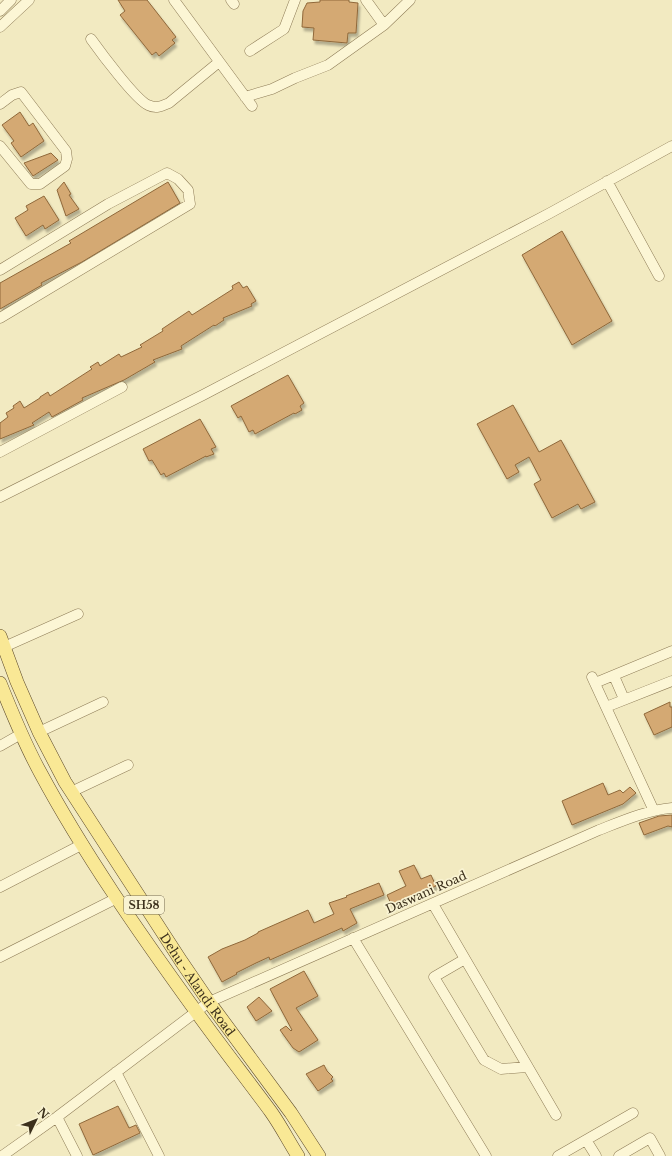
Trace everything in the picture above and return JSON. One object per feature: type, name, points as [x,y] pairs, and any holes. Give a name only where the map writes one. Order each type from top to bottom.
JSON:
[{"type":"main road","name":"Dehu - Alandi Road","points":[[2,642],[16,682],[39,732],[71,792],[130,884],[209,1002],[291,1113],[319,1156]]},
{"type":"main road","name":"Dehu - Alandi Road","points":[[0,683],[21,734],[40,772],[117,898],[196,1011],[272,1114],[298,1156]]},
{"type":"street","points":[[0,11],[12,0]]},
{"type":"street","points":[[0,27],[29,0]]},
{"type":"street","points":[[174,0],[252,106]]},
{"type":"street","points":[[250,51],[284,29],[295,0]]},
{"type":"street","points":[[366,0],[384,25]]},
{"type":"street","points":[[245,97],[272,89],[328,65],[384,25],[410,0]]},
{"type":"street","points":[[91,39],[134,93],[147,105],[154,107],[169,103],[219,62]]},
{"type":"street","points":[[0,104],[12,94],[21,92],[66,151],[67,159],[65,166],[40,184],[31,184],[0,146]]},
{"type":"street","points":[[0,497],[203,395],[550,213],[672,146]]},
{"type":"street","points":[[0,270],[108,204],[167,173],[178,179],[188,190],[190,204],[0,318]]},
{"type":"street","points":[[607,181],[659,276]]},
{"type":"street","points":[[0,452],[122,387]]},
{"type":"street","points":[[2,642],[78,614]]},
{"type":"street","points":[[654,811],[593,680],[614,676],[672,651]]},
{"type":"street","points":[[614,676],[624,700]]},
{"type":"street","points":[[606,707],[672,681]]},
{"type":"street","points":[[39,732],[104,702]]},
{"type":"street","points":[[0,746],[21,734]]},
{"type":"street","points":[[71,792],[128,765]]},
{"type":"street","name":"Daswani Road","points":[[2,1156],[57,1117],[209,1002],[599,830],[654,811],[672,808]]},
{"type":"street","points":[[0,887],[83,844]]},
{"type":"street","points":[[0,957],[117,898]]},
{"type":"street","points":[[433,904],[556,1115]]},
{"type":"street","points":[[353,938],[486,1156]]},
{"type":"street","points":[[465,959],[434,977],[484,1060],[501,1069],[527,1067]]},
{"type":"street","points":[[116,1072],[159,1156]]},
{"type":"street","points":[[558,1156],[633,1113]]},
{"type":"street","points":[[57,1117],[77,1156]]},
{"type":"street","points":[[619,1156],[650,1138],[660,1156]]},
{"type":"street","points":[[586,1140],[596,1156]]},
{"type":"building","points":[[118,0],[147,0],[176,37],[172,40],[175,43],[159,56],[156,52],[152,55],[120,15],[125,11]]},
{"type":"building","points":[[320,0],[349,0],[349,2],[358,3],[356,33],[348,33],[347,43],[313,40],[314,28],[302,27],[303,11],[307,3],[320,2]]},
{"type":"building","points":[[20,112],[29,126],[33,123],[44,141],[21,157],[11,143],[14,141],[2,125]]},
{"type":"building","points":[[51,153],[58,160],[33,176],[24,163]]},
{"type":"building","points":[[64,182],[71,194],[69,195],[79,209],[66,216],[57,190]]},
{"type":"building","points":[[168,182],[180,203],[82,262],[41,283],[42,285],[0,309],[0,283],[71,243],[69,241]]},
{"type":"building","points":[[44,196],[59,220],[45,229],[43,225],[26,236],[15,218],[28,210],[26,206]]},
{"type":"building","points":[[562,231],[612,321],[572,345],[522,255]]},
{"type":"building","points":[[239,282],[243,288],[247,286],[256,301],[251,304],[252,306],[223,318],[224,320],[215,326],[214,325],[181,346],[182,349],[153,360],[155,362],[124,380],[82,398],[83,400],[52,417],[49,412],[32,423],[34,425],[0,439],[0,423],[8,417],[6,413],[14,408],[13,406],[20,401],[24,408],[48,392],[50,396],[92,369],[90,367],[98,362],[100,366],[119,354],[121,357],[142,347],[140,345],[163,331],[162,329],[189,311],[192,315],[233,289],[232,286]]},
{"type":"building","points":[[288,375],[304,403],[300,406],[302,410],[255,434],[253,430],[249,432],[241,416],[238,418],[231,406]]},
{"type":"building","points":[[513,405],[539,452],[561,440],[595,502],[581,509],[578,504],[552,518],[534,484],[541,480],[529,457],[515,465],[519,472],[507,479],[477,424]]},
{"type":"building","points":[[200,419],[216,447],[211,449],[214,454],[206,456],[166,477],[164,473],[161,475],[152,460],[149,461],[143,449]]},
{"type":"building","points":[[670,702],[670,707],[672,707],[672,727],[654,735],[644,714]]},
{"type":"building","points":[[603,783],[608,795],[620,790],[623,793],[630,787],[636,793],[623,804],[572,825],[562,801]]},
{"type":"building","points":[[672,815],[672,827],[668,826],[644,835],[639,823],[659,816]]},
{"type":"building","points":[[414,865],[421,879],[431,875],[436,886],[392,906],[387,895],[406,886],[399,871]]},
{"type":"building","points":[[379,883],[384,895],[350,909],[357,923],[343,931],[342,928],[270,960],[269,957],[236,973],[237,974],[222,982],[208,957],[222,949],[245,940],[258,932],[308,910],[314,923],[334,914],[329,903]]},
{"type":"building","points":[[304,971],[318,996],[296,1008],[318,1040],[299,1052],[293,1048],[280,1030],[286,1026],[291,1031],[292,1030],[270,989]]},
{"type":"building","points":[[259,997],[272,1011],[256,1021],[247,1007]]},
{"type":"building","points":[[324,1065],[333,1077],[331,1079],[333,1081],[318,1091],[306,1074]]},
{"type":"building","points":[[118,1106],[129,1128],[136,1125],[140,1133],[93,1155],[79,1124]]}]
